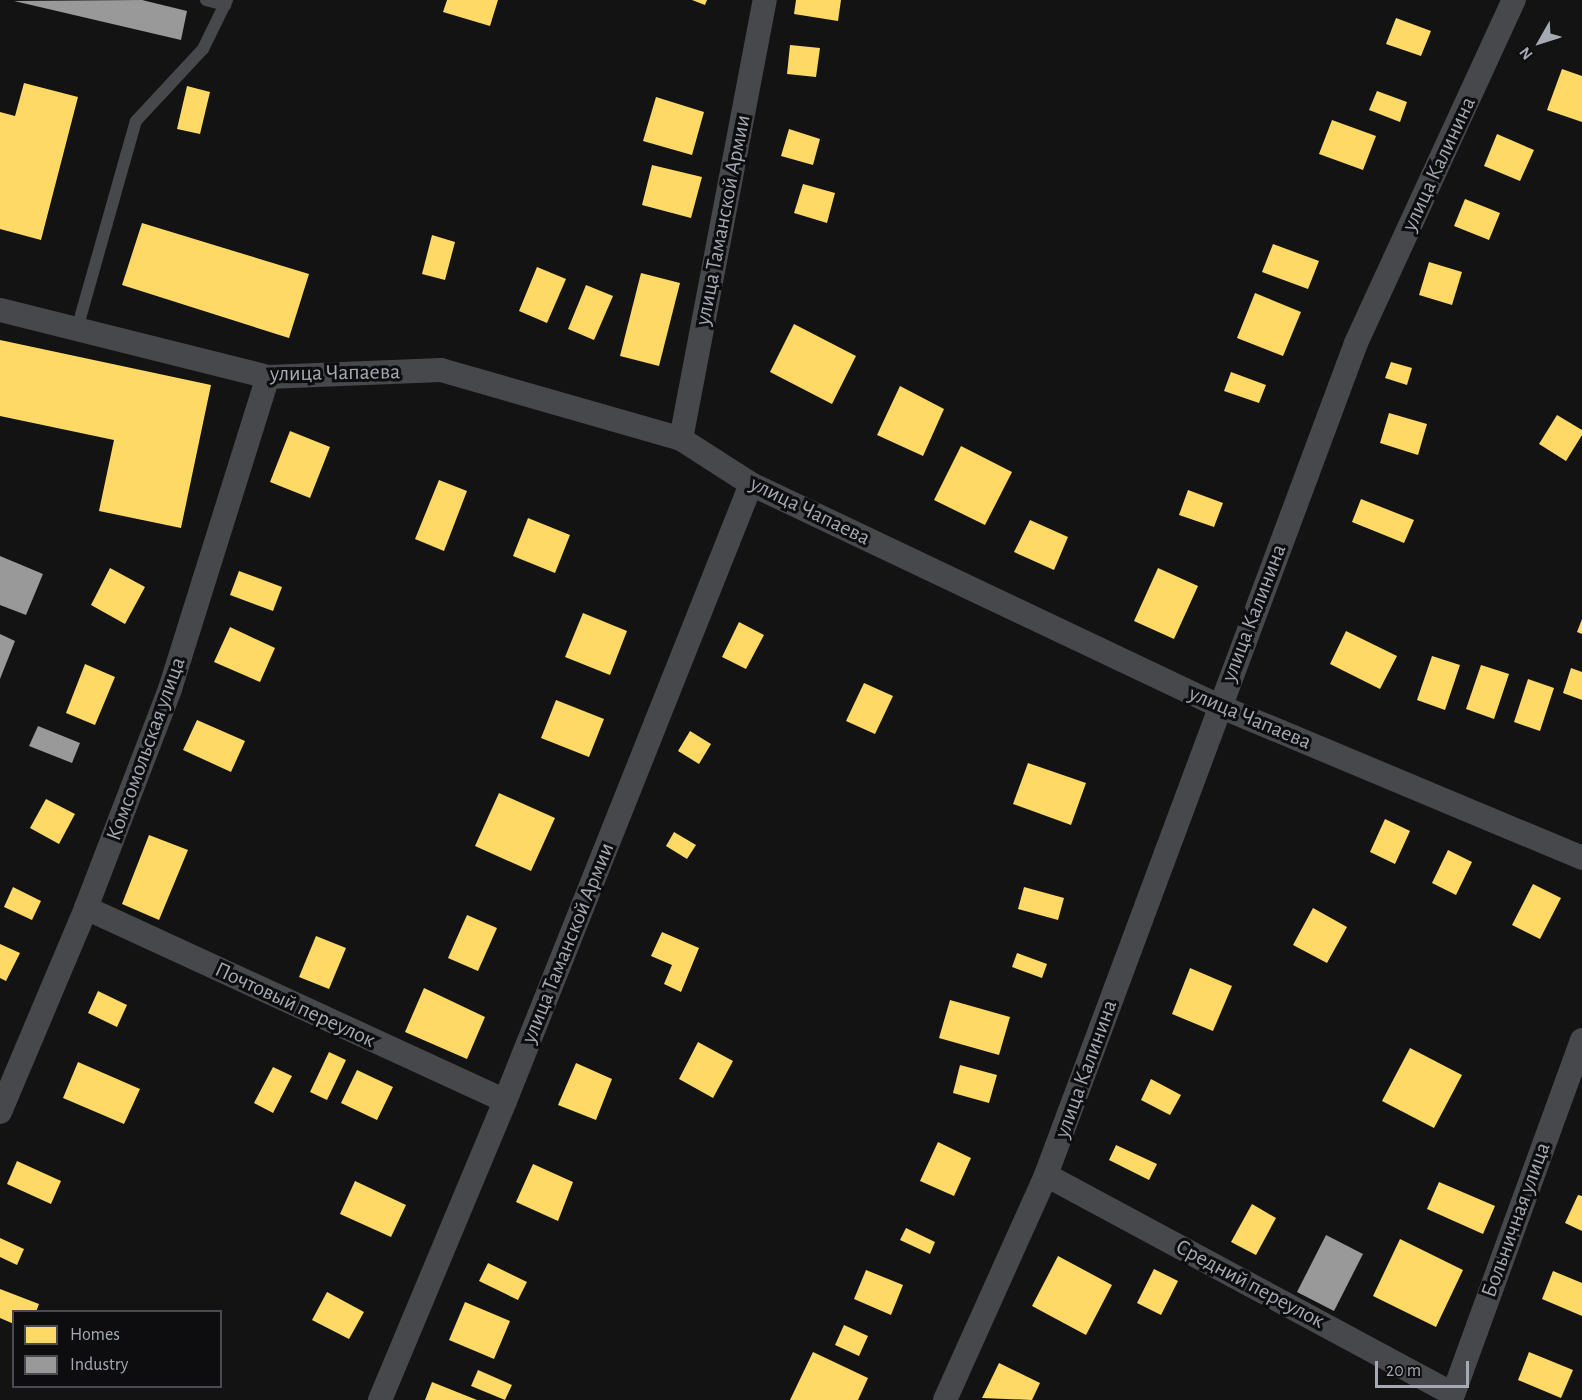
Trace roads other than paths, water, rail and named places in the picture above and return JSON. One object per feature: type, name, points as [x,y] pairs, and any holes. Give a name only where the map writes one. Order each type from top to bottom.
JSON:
[{"type":"street","name":"улица Таманской Армии","points":[[681,439],[765,0]]},
{"type":"street","name":"улица Калинина","points":[[945,1400],[1046,1175],[1356,343],[1515,0]]},
{"type":"street","name":"улица Чапаева","points":[[0,310],[268,377],[441,370],[681,439],[751,484],[1220,706],[1582,858]]},
{"type":"street","name":"Комсомольская улица","points":[[0,1112],[86,908],[170,689],[268,377]]},
{"type":"street","name":"улица Таманской Армии","points":[[380,1400],[504,1101],[751,484]]},
{"type":"street","name":"Почтовый переулок","points":[[86,908],[504,1101]]},
{"type":"street","name":"Больничная улица","points":[[1452,1397],[1582,1040]]},
{"type":"street","name":"Средний переулок","points":[[1046,1175],[1452,1397]]},
{"type":"lane","points":[[77,329],[136,121],[203,49],[226,2],[206,0]]}]
